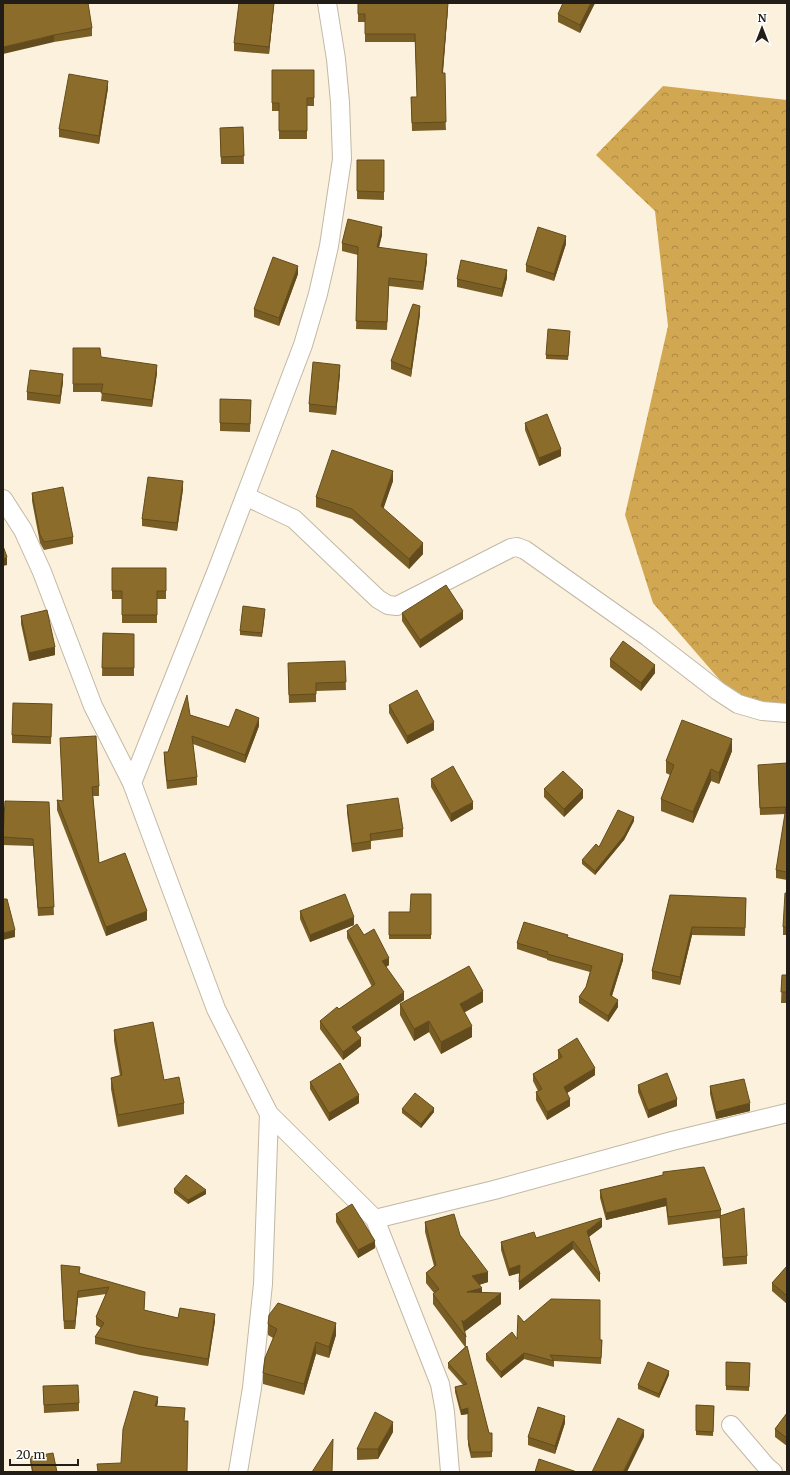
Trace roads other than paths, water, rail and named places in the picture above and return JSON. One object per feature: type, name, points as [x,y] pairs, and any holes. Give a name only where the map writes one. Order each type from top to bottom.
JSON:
[{"type":"street","points":[[132,782],[303,345],[318,294],[329,246],[342,159],[338,80],[327,3]]},
{"type":"street","points":[[245,496],[294,519],[378,599],[388,605],[397,606],[511,548],[517,547],[525,550],[648,637],[718,692],[738,704],[762,711],[787,713]]},
{"type":"street","points":[[3,499],[23,530],[42,572],[93,706],[132,782],[216,1008],[269,1114],[375,1219],[440,1384],[445,1412],[450,1472]]},
{"type":"street","points":[[375,1219],[494,1190],[672,1141],[787,1113]]},
{"type":"street","points":[[238,1472],[252,1388],[263,1284],[269,1114]]},
{"type":"street","points":[[731,1425],[766,1466],[773,1472]]}]
